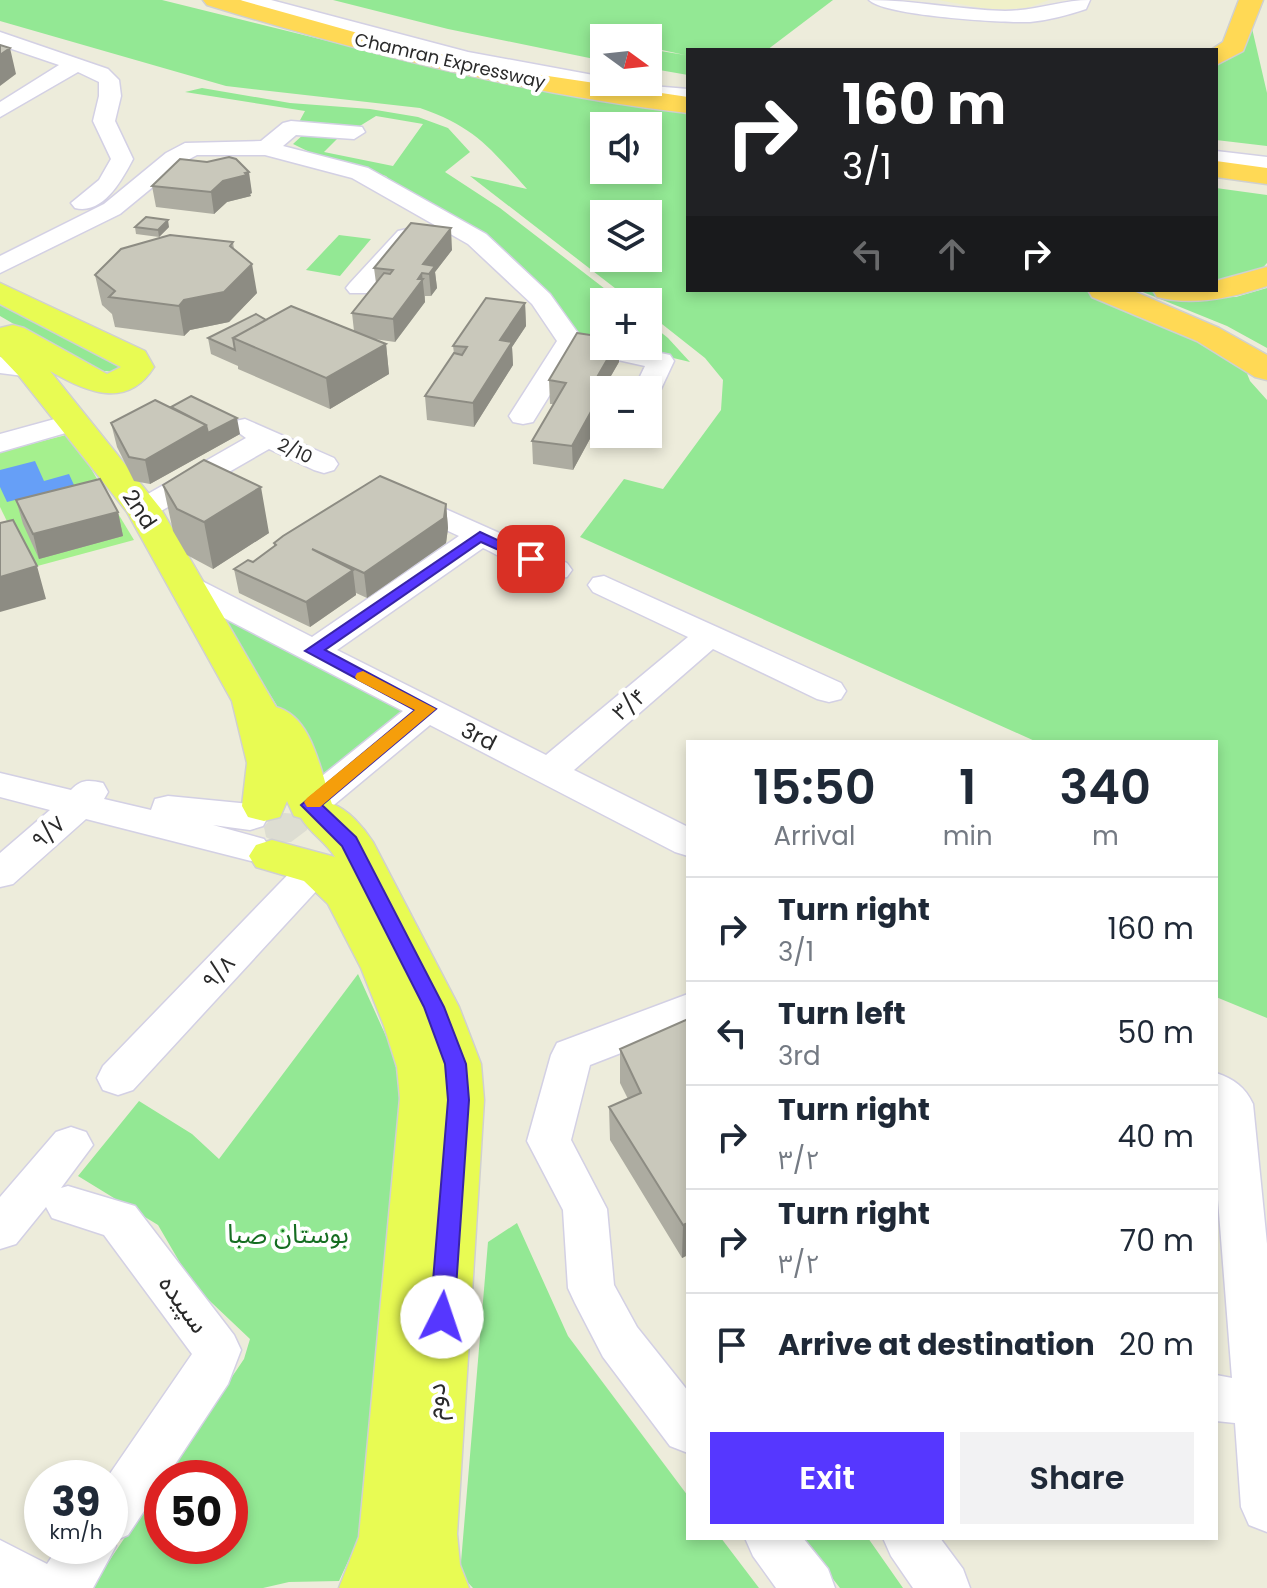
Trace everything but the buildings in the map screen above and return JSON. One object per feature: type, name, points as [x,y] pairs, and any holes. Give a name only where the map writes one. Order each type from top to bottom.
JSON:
[{"type":"highway","points":[[1218,57],[1234,46],[1251,0]]},
{"type":"highway","points":[[1257,0],[1264,26]]},
{"type":"highway","name":"Chamran Expressway","points":[[203,1],[287,8],[318,4],[447,38],[590,69]]},
{"type":"highway","name":"Chamran Expressway","points":[[287,8],[508,76],[685,93]]},
{"type":"highway","points":[[662,83],[685,93]]},
{"type":"highway","points":[[1218,143],[1267,149]]},
{"type":"highway","points":[[1218,157],[1267,163]]},
{"type":"highway","points":[[1218,169],[1267,176]]},
{"type":"highway","points":[[1218,185],[1267,191]]},
{"type":"highway","points":[[1218,290],[1267,276]]},
{"type":"highway","points":[[1108,292],[1192,327],[1245,354],[1267,370]]},
{"type":"main road","points":[[0,292],[114,372]]},
{"type":"main road","points":[[0,329],[114,372]]},
{"type":"main road","name":"2nd","points":[[0,338],[15,367],[73,422],[143,509],[253,701],[284,831]]},
{"type":"main road","points":[[73,422],[114,372]]},
{"type":"main road","name":"دوم","points":[[284,831],[351,898],[408,1023],[423,1066],[426,1098],[391,1537],[371,1588]]},
{"type":"main road","name":"دوم","points":[[284,831],[350,842],[434,1007],[455,1064],[458,1100],[425,1534],[428,1569],[437,1588]]},
{"type":"street","points":[[251,0],[480,59],[572,78],[685,93]]},
{"type":"street","points":[[879,0],[1021,18],[1065,11],[1079,5],[1080,0]]},
{"type":"street","points":[[905,0],[927,8]]},
{"type":"street","points":[[287,8],[439,42],[590,69]]},
{"type":"street","points":[[0,38],[101,73],[109,80],[110,96],[104,121],[122,159],[108,184],[75,208],[0,246]]},
{"type":"street","points":[[0,111],[76,64]]},
{"type":"street","points":[[662,87],[685,93]]},
{"type":"street","points":[[266,148],[291,128],[354,132]]},
{"type":"street","points":[[0,266],[112,209],[174,158],[193,148],[266,148],[360,173],[430,211],[477,239],[541,299],[570,341],[661,361],[654,376]]},
{"type":"street","points":[[359,288],[430,211]]},
{"type":"street","points":[[523,416],[570,341]]},
{"type":"street","name":"2/10","points":[[226,418],[324,464]]},
{"type":"street","points":[[0,443],[73,422]]},
{"type":"street","name":"2/10","points":[[143,509],[267,438]]},
{"type":"street","points":[[396,496],[556,570]]},
{"type":"street","points":[[313,651],[480,536]]},
{"type":"street","name":"3rd","points":[[185,585],[686,842]]},
{"type":"street","points":[[604,585],[829,691]]},
{"type":"street","name":"۳/۴","points":[[549,772],[709,636]]},
{"type":"street","name":"۹/۸","points":[[118,1078],[284,831],[427,709]]},
{"type":"street","points":[[0,764],[86,796]]},
{"type":"street","points":[[0,785],[86,796],[284,831]]},
{"type":"street","name":"۹/۷","points":[[0,874],[86,796]]},
{"type":"street","points":[[686,1011],[572,1055],[549,1141],[585,1209],[591,1288],[620,1342],[686,1427]]},
{"type":"street","points":[[1218,1092],[1232,1104],[1230,1242],[1237,1401],[1267,1507]]},
{"type":"street","points":[[0,1230],[71,1145]]},
{"type":"street","name":"سپیده","points":[[68,1205],[119,1220],[217,1350],[211,1368],[128,1490]]},
{"type":"street","points":[[773,1540],[809,1588]]},
{"type":"street","points":[[910,1540],[944,1588]]},
{"type":"street","points":[[62,1588],[78,1564]]},
{"type":"street","points":[[0,1566],[38,1588]]},
{"type":"shaded area","points":[[938,0],[1049,0],[1027,8],[992,10]]},
{"type":"shaded area","points":[[284,813],[298,814],[308,825],[307,830],[291,842],[277,843],[266,837],[264,827],[271,818]]},
{"type":"green space","points":[[0,0],[162,0],[356,48],[560,93],[686,113],[686,292],[1089,292],[1208,345],[1246,371],[1250,381],[1267,400],[1267,1018],[1218,998],[1218,740],[1033,740],[580,537],[624,479],[663,489],[721,410],[723,380],[705,358],[662,324],[662,288],[615,288],[594,272],[662,272],[662,200],[590,200],[590,269],[470,176],[527,189],[480,140],[455,123],[420,108],[226,86],[0,21]]},
{"type":"green space","points":[[333,0],[833,0],[770,48],[686,48],[686,75],[662,70],[662,51],[685,55],[662,50],[662,24],[590,24],[590,58],[448,29]]},
{"type":"green space","points":[[1251,24],[1267,93],[1267,146],[1218,140],[1218,64],[1239,49],[1247,38]]},
{"type":"green space","points":[[202,88],[290,103],[370,109],[418,117],[448,128],[470,152],[445,172],[500,208],[604,288],[590,288],[590,338],[580,335],[502,251],[400,191],[386,176],[326,160],[293,144],[306,132],[340,136],[324,152],[393,166],[423,124],[376,116],[355,129],[299,122],[305,111],[185,92]]},
{"type":"green space","points":[[1218,188],[1267,195],[1267,263],[1259,272],[1218,285]]},
{"type":"green space","points":[[339,235],[371,239],[340,276],[306,270]]},
{"type":"green space","points":[[1267,288],[1267,348],[1227,326],[1143,292],[1193,298],[1236,297]]},
{"type":"green space","points":[[0,300],[128,362],[116,372],[93,370],[0,316]]},
{"type":"green space","points":[[662,333],[668,338],[690,362],[662,355]]},
{"type":"green space","points":[[70,434],[134,540],[30,568],[0,507],[0,452]]},
{"type":"green space","points":[[220,614],[406,711],[322,778]]},
{"type":"green space","name":"بوستان صبا","points":[[358,974],[390,1045],[398,1075],[400,1128],[363,1529],[339,1581],[289,1582],[263,1588],[91,1588],[107,1564],[128,1564],[128,1533],[144,1509],[144,1564],[248,1564],[248,1460],[176,1460],[244,1359],[250,1339],[193,1285],[158,1225],[78,1176],[139,1101],[192,1134],[219,1159]]},
{"type":"green space","points":[[517,1223],[568,1336],[686,1493],[686,1540],[723,1540],[759,1588],[473,1588],[460,1574],[488,1242]]},
{"type":"green space","points":[[803,1540],[869,1540],[903,1588],[840,1588]]},
{"type":"water","points":[[35,461],[44,481],[69,474],[74,485],[7,502],[0,487],[0,470]]},
{"type":"slow traffic","points":[[313,802],[427,709],[363,677]]},
{"type":"route","points":[[442,1317],[458,1100],[455,1064],[434,1007],[350,842],[310,805],[427,709],[313,651],[480,536],[531,559]]}]
